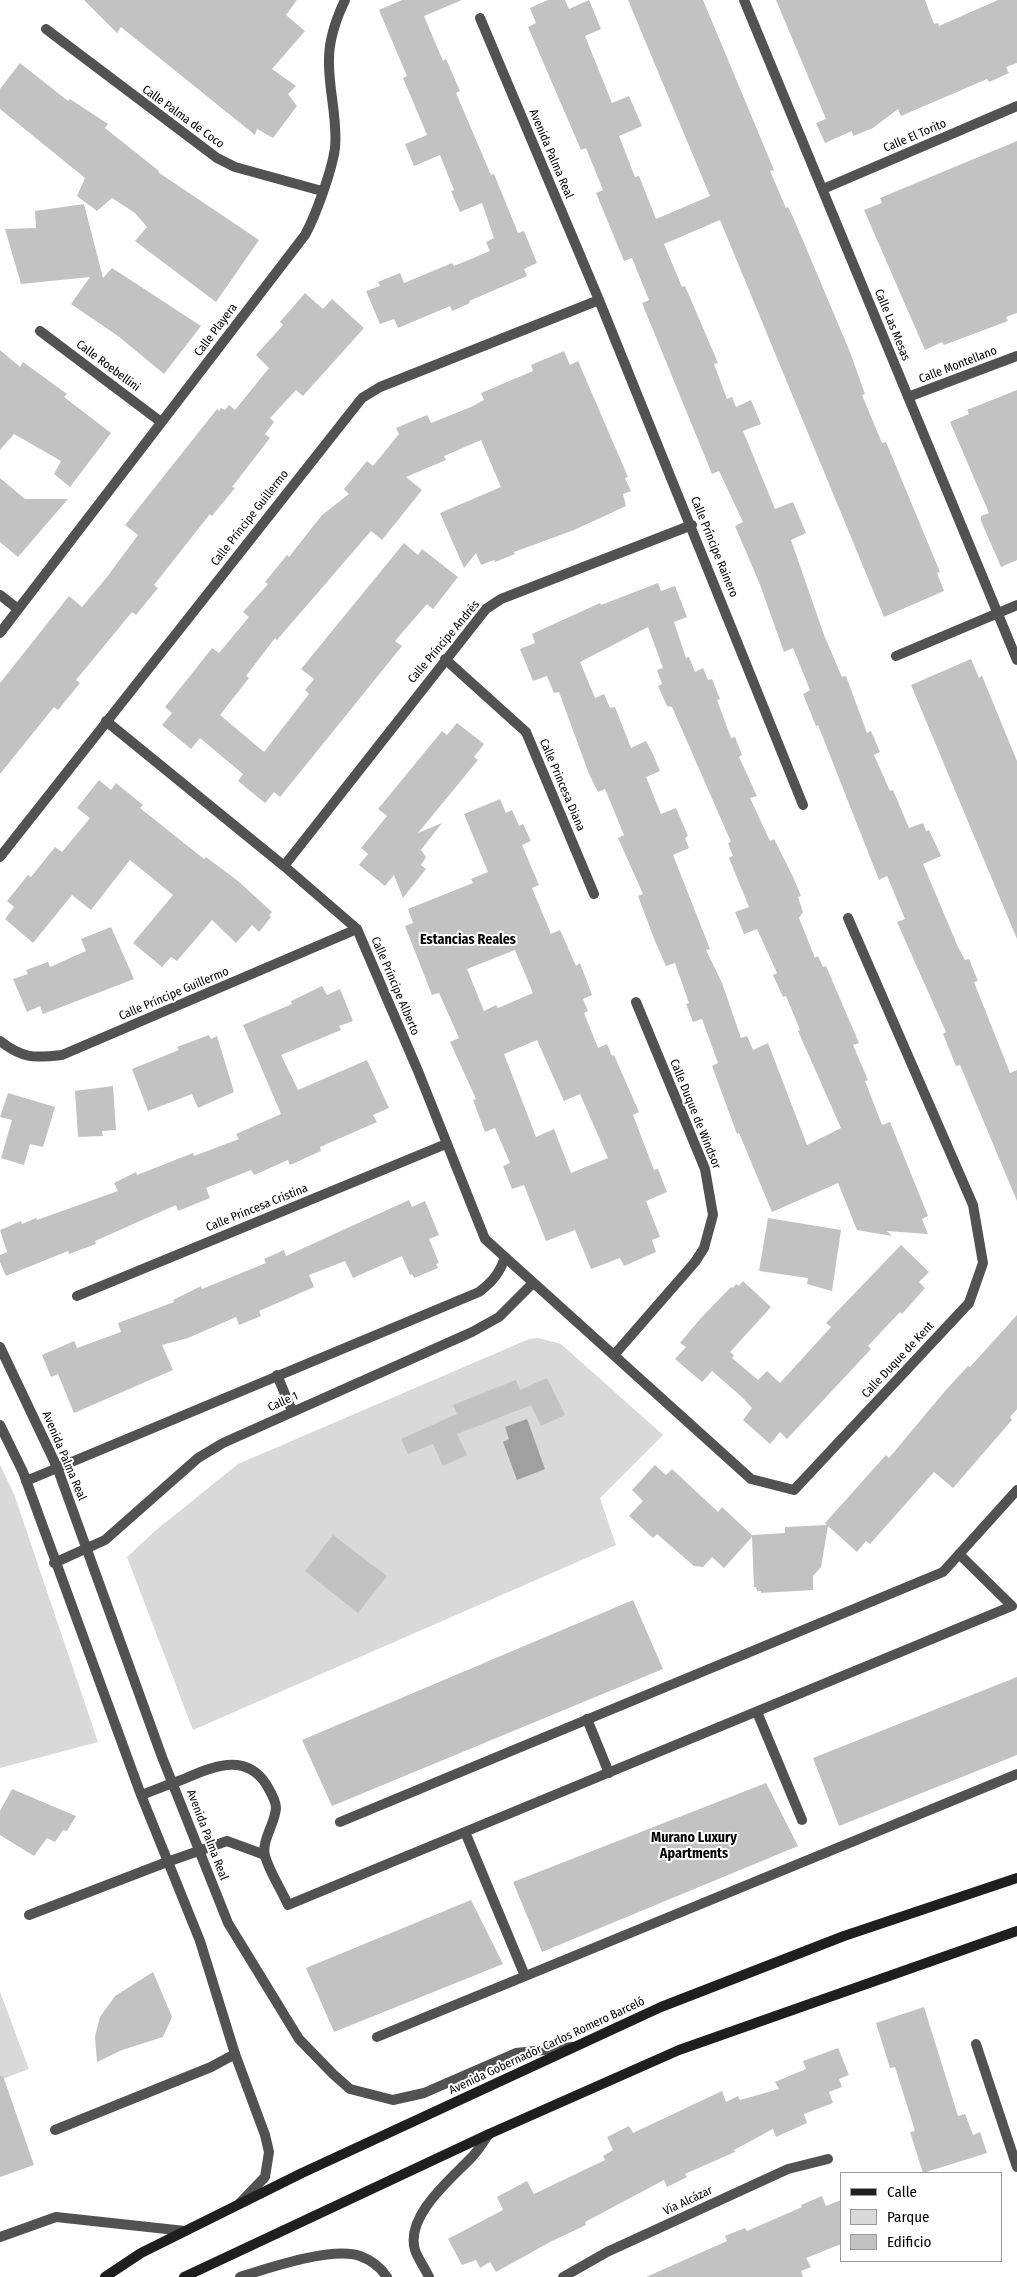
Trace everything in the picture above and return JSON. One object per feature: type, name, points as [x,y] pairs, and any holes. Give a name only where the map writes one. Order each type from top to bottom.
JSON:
[{"type":"main road","name":"Avenida Gobernador Carlos Romero Barceló","points":[[105,2277],[141,2254],[302,2173],[661,2007],[844,1936],[1017,1878]]},
{"type":"main road","points":[[184,2277],[489,2134],[679,2050],[1017,1931]]},
{"type":"street","name":"Calle Playera","points":[[0,633],[305,235],[314,218],[335,149],[335,120],[329,60],[332,31],[345,0]]},
{"type":"street","name":"Calle Las Mesas","points":[[744,0],[1017,660]]},
{"type":"street","name":"Avenida Palma Real","points":[[480,18],[599,300]]},
{"type":"street","name":"Calle Palma de Coco","points":[[46,29],[217,158],[235,167],[322,191]]},
{"type":"street","name":"Calle El Torito","points":[[823,189],[1017,106]]},
{"type":"street","name":"Calle Príncipe Rainero","points":[[599,300],[692,525],[803,805]]},
{"type":"street","name":"Calle Príncipe Guillermo","points":[[0,857],[362,398],[380,387],[599,300]]},
{"type":"street","name":"Calle Roebellini","points":[[40,331],[161,422]]},
{"type":"street","name":"Calle Montellano","points":[[908,397],[1017,356]]},
{"type":"street","name":"Calle Príncipe Andrés","points":[[284,866],[486,609],[500,599],[692,525]]},
{"type":"street","points":[[0,595],[18,609]]},
{"type":"street","points":[[896,656],[1017,605]]},
{"type":"street","name":"Calle Princesa Diana","points":[[445,659],[526,732],[594,894]]},
{"type":"street","name":"Calle Príncipe Alberto","points":[[106,721],[284,866],[357,929],[418,1071],[485,1239],[533,1283]]},
{"type":"street","name":"Calle Duque de Kent","points":[[533,1283],[751,1479],[794,1490],[969,1303],[983,1263],[973,1205],[848,918]]},
{"type":"street","name":"Calle Príncipe Guillermo","points":[[0,1041],[13,1051],[34,1058],[62,1055],[357,929]]},
{"type":"street","name":"Calle Duque de Windsor","points":[[614,1355],[696,1262],[704,1248],[713,1215],[705,1169],[636,1002]]},
{"type":"street","name":"Calle Princesa Cristina","points":[[77,1296],[446,1144]]},
{"type":"street","points":[[26,1481],[478,1292],[492,1282],[501,1268],[505,1257]]},
{"type":"street","name":"Calle 1","points":[[54,1562],[105,1540],[198,1458],[223,1443],[472,1332],[499,1317],[533,1283]]},
{"type":"street","name":"Avenida Palma Real","points":[[0,1347],[57,1467],[173,1783],[228,1923],[275,2004],[299,2039],[350,2089],[393,2100],[424,2093],[516,2053],[573,2047]]},
{"type":"street","points":[[277,1375],[292,1411]]},
{"type":"street","points":[[0,1425],[26,1481],[141,1796],[200,1941],[235,2054],[269,2152],[265,2177],[234,2208]]},
{"type":"street","points":[[340,1822],[943,1572],[1017,1490]]},
{"type":"street","points":[[141,1796],[216,1765],[231,1763],[248,1767],[262,1778],[272,1792],[276,1807],[272,1826],[265,1844],[265,1855],[288,1905],[1012,1606],[959,1554]]},
{"type":"street","points":[[757,1712],[802,1820]]},
{"type":"street","points":[[587,1720],[609,1773]]},
{"type":"street","points":[[377,2037],[1017,1774]]},
{"type":"street","points":[[465,1832],[525,1976]]},
{"type":"street","points":[[29,1915],[227,1840],[265,1855]]},
{"type":"street","points":[[976,2044],[1017,2167]]},
{"type":"street","points":[[55,2130],[211,2067],[235,2054]]},
{"type":"street","points":[[429,2277],[415,2249],[415,2235],[421,2218],[431,2199],[473,2157],[489,2134]]},
{"type":"street","name":"Vía Alcázar","points":[[563,2277],[607,2252],[788,2169],[828,2159]]},
{"type":"street","points":[[0,2237],[56,2217],[185,2231]]},
{"type":"street","points":[[240,2277],[314,2257],[338,2254],[360,2256],[381,2269],[387,2277]]},
{"type":"green space","points":[[538,1338],[561,1344],[663,1435],[600,1498],[616,1545],[193,1730],[127,1557],[155,1531],[238,1464],[529,1339]]},
{"type":"green space","points":[[0,1465],[14,1494],[98,1742],[0,1768]]},
{"type":"green space","points":[[0,1992],[29,2069],[0,2080]]},
{"type":"shaded area","points":[[527,1419],[545,1469],[517,1480],[503,1442],[509,1439],[505,1427]]},
{"type":"building","points":[[84,0],[297,0],[286,15],[305,31],[272,69],[296,86],[288,94],[297,106],[273,138],[257,129],[255,135],[121,27],[117,33]]},
{"type":"building","points":[[402,0],[462,0],[424,16],[443,61],[446,59],[460,91],[456,93],[491,175],[494,174],[518,233],[524,231],[537,263],[524,269],[527,276],[469,301],[470,303],[452,311],[450,306],[398,328],[394,319],[380,324],[366,291],[380,286],[378,282],[400,273],[404,283],[452,263],[454,266],[490,251],[486,242],[494,238],[482,203],[460,212],[451,191],[454,190],[440,155],[414,166],[405,144],[427,135],[403,78],[407,76],[379,10]]},
{"type":"building","points":[[548,0],[565,0],[569,9],[589,0],[601,29],[585,36],[612,103],[629,96],[642,126],[619,136],[635,177],[639,176],[656,219],[710,196],[628,0],[703,0],[774,170],[770,171],[786,208],[788,207],[793,217],[850,352],[865,394],[862,395],[882,443],[886,442],[940,572],[937,573],[944,591],[884,617],[720,220],[664,244],[682,287],[685,286],[718,363],[714,364],[727,399],[732,397],[736,407],[751,400],[761,424],[743,431],[775,509],[793,502],[806,533],[791,540],[824,635],[842,677],[846,676],[867,733],[871,731],[880,752],[874,755],[890,791],[893,790],[909,828],[923,823],[926,831],[929,830],[941,856],[923,864],[958,947],[965,960],[969,959],[978,981],[974,982],[1010,1073],[1017,1070],[1017,1201],[960,1065],[956,1066],[943,1034],[946,1032],[897,922],[905,919],[887,876],[879,880],[818,725],[816,726],[803,694],[810,690],[793,648],[784,652],[759,582],[735,526],[743,522],[719,471],[712,474],[642,303],[649,300],[632,258],[624,261],[596,193],[603,190],[586,148],[581,150],[528,27],[536,23],[530,8]]},
{"type":"building","points":[[776,0],[925,0],[934,24],[938,23],[939,26],[998,0],[1017,0],[1017,63],[1006,67],[1009,73],[989,82],[987,79],[901,116],[898,109],[873,128],[853,136],[852,131],[825,143],[816,123],[826,119]]},
{"type":"building","points":[[20,63],[68,101],[70,99],[108,124],[105,128],[158,172],[259,240],[216,302],[135,241],[147,227],[135,213],[112,198],[97,211],[77,196],[85,178],[0,109],[0,89]]},
{"type":"building","points":[[1017,141],[1017,313],[1006,317],[1008,321],[944,345],[942,342],[925,350],[864,210],[882,203],[880,198]]},
{"type":"building","points":[[84,204],[103,278],[112,268],[201,326],[164,374],[118,336],[71,304],[90,277],[21,284],[5,229],[36,228],[35,211]]},
{"type":"building","points":[[305,293],[323,309],[332,299],[364,328],[303,396],[296,390],[270,418],[274,422],[265,434],[270,438],[232,487],[235,488],[212,516],[210,514],[154,585],[158,588],[136,615],[132,612],[76,680],[80,683],[58,710],[54,707],[0,774],[0,683],[69,596],[82,607],[107,577],[138,535],[125,525],[217,409],[219,411],[221,408],[225,410],[229,405],[235,410],[269,368],[256,355],[283,325],[280,322]]},
{"type":"building","points":[[0,350],[20,367],[23,362],[67,394],[64,397],[111,433],[70,487],[54,474],[61,461],[14,434],[0,450]]},
{"type":"building","points":[[564,351],[570,365],[578,361],[628,477],[625,478],[631,491],[623,494],[626,506],[574,530],[514,552],[515,554],[495,562],[494,560],[481,565],[476,553],[464,568],[440,513],[501,487],[481,440],[444,456],[446,460],[406,477],[422,490],[382,540],[371,531],[277,640],[275,638],[246,676],[249,678],[220,715],[264,752],[309,694],[305,690],[314,679],[301,669],[404,543],[418,555],[422,549],[458,577],[433,609],[427,604],[395,641],[402,646],[280,797],[274,792],[265,803],[238,781],[243,774],[200,738],[191,749],[162,725],[172,713],[165,707],[212,648],[219,653],[249,617],[243,612],[268,584],[265,582],[287,555],[289,557],[322,515],[349,494],[344,489],[367,461],[373,466],[399,434],[396,428],[427,415],[431,423],[471,407],[484,400],[481,393],[533,371],[531,365]]},
{"type":"building","points":[[1017,390],[1017,560],[1001,567],[981,521],[981,516],[989,513],[950,422],[969,414],[967,410]]},
{"type":"building","points":[[0,478],[25,499],[68,499],[18,557],[0,542]]},
{"type":"building","points":[[658,583],[661,591],[675,586],[687,617],[674,622],[686,658],[689,657],[695,672],[703,668],[708,680],[712,679],[720,699],[717,700],[731,738],[735,737],[742,755],[739,757],[757,796],[750,798],[770,841],[774,839],[801,896],[798,897],[803,912],[799,918],[815,958],[818,956],[823,967],[826,966],[859,1043],[853,1045],[868,1080],[865,1081],[882,1125],[890,1122],[928,1216],[922,1219],[928,1234],[887,1231],[892,1236],[857,1230],[838,1183],[772,1212],[739,1133],[737,1134],[712,1066],[718,1063],[702,1019],[693,1022],[686,1004],[689,1003],[675,963],[666,966],[655,941],[638,896],[643,894],[618,838],[624,835],[605,789],[598,792],[589,774],[559,692],[554,693],[547,676],[533,681],[520,649],[535,643],[532,634],[600,603],[601,605]],"holes":[[[648,627],[663,668],[657,670],[662,684],[658,686],[667,706],[672,707],[731,842],[728,843],[733,856],[729,858],[749,907],[735,912],[744,934],[757,929],[777,973],[773,975],[783,997],[786,996],[800,1030],[798,1031],[841,1128],[807,1145],[768,1043],[753,1050],[747,1036],[741,1038],[722,983],[706,950],[710,949],[673,855],[689,848],[685,838],[688,836],[676,808],[661,814],[646,777],[660,771],[653,754],[646,741],[631,748],[615,707],[610,708],[604,694],[595,698],[580,662]]]},
{"type":"building","points":[[971,659],[979,678],[982,676],[1017,761],[1017,939],[911,685]]},
{"type":"building","points":[[457,723],[484,744],[474,757],[478,760],[418,833],[442,823],[421,850],[426,857],[421,865],[426,869],[403,898],[394,875],[385,886],[359,865],[368,854],[361,848],[387,816],[378,809],[442,731],[447,735]]},
{"type":"building","points":[[99,780],[111,790],[116,783],[143,805],[140,808],[204,859],[206,857],[238,881],[272,912],[269,915],[271,917],[259,932],[252,925],[236,943],[212,920],[177,961],[171,957],[162,967],[133,943],[173,895],[130,860],[91,910],[72,895],[33,943],[5,919],[14,907],[7,901],[28,875],[31,877],[55,847],[62,852],[90,818],[77,808]]},
{"type":"building","points":[[500,799],[506,813],[512,810],[519,826],[523,824],[531,841],[522,845],[539,885],[532,888],[551,934],[560,930],[576,966],[580,963],[592,995],[583,999],[588,1011],[584,1013],[598,1048],[607,1044],[612,1056],[614,1055],[639,1112],[633,1115],[654,1170],[658,1169],[667,1192],[646,1201],[660,1237],[652,1240],[656,1252],[624,1266],[620,1258],[591,1269],[575,1230],[546,1241],[524,1185],[512,1189],[503,1166],[510,1163],[495,1128],[485,1132],[473,1100],[476,1099],[450,1042],[459,1038],[439,993],[432,995],[405,926],[413,923],[408,909],[473,883],[471,879],[488,872],[464,814]],"holes":[[[515,950],[533,993],[498,1008],[496,1005],[484,1011],[467,969]],[[537,1040],[564,1101],[580,1094],[608,1158],[571,1173],[554,1129],[536,1137],[504,1054]]]},
{"type":"building","points":[[111,927],[134,979],[43,1014],[40,1006],[27,1012],[13,979],[28,974],[26,970],[48,962],[50,967],[86,951],[81,939]]},
{"type":"building","points":[[322,986],[327,995],[340,989],[353,1021],[339,1026],[341,1030],[281,1055],[298,1090],[367,1060],[389,1108],[373,1115],[377,1122],[320,1147],[321,1151],[290,1165],[288,1160],[254,1175],[251,1170],[206,1188],[210,1198],[178,1211],[176,1205],[95,1241],[96,1244],[69,1254],[68,1251],[6,1276],[0,1262],[0,1255],[7,1252],[0,1230],[21,1221],[22,1224],[36,1218],[37,1220],[118,1191],[114,1183],[136,1172],[137,1175],[193,1153],[194,1156],[239,1139],[236,1134],[281,1114],[243,1025],[292,1004],[291,1001]]},
{"type":"building","points":[[209,1035],[211,1039],[217,1036],[234,1092],[198,1108],[192,1094],[148,1111],[132,1069],[179,1050],[177,1047]]},
{"type":"building","points":[[113,1086],[116,1130],[102,1131],[103,1136],[78,1137],[75,1091]]},
{"type":"building","points":[[8,1093],[55,1107],[43,1147],[30,1144],[24,1165],[1,1158],[12,1120],[0,1117]]},
{"type":"building","points":[[409,1200],[412,1207],[425,1201],[439,1235],[429,1239],[439,1263],[436,1264],[438,1268],[414,1278],[412,1274],[410,1275],[402,1256],[353,1278],[345,1261],[309,1275],[314,1287],[259,1311],[261,1316],[239,1325],[236,1317],[188,1338],[162,1345],[173,1370],[74,1413],[58,1374],[51,1377],[42,1355],[74,1341],[77,1348],[121,1332],[118,1323],[174,1302],[173,1300],[201,1286],[202,1289],[266,1263],[264,1259],[284,1250],[286,1256]]},
{"type":"building","points":[[768,1218],[841,1230],[832,1291],[807,1284],[808,1278],[759,1271]]},
{"type":"building","points":[[901,1245],[929,1272],[919,1282],[925,1288],[902,1314],[900,1312],[868,1346],[871,1349],[787,1439],[780,1432],[770,1444],[743,1420],[752,1408],[743,1398],[712,1371],[702,1382],[675,1359],[686,1347],[680,1343],[700,1319],[731,1287],[733,1288],[736,1284],[739,1286],[743,1281],[771,1307],[730,1352],[734,1355],[732,1358],[758,1380],[767,1371],[780,1383],[831,1327],[826,1323]]},
{"type":"building","points":[[1017,1315],[1017,1409],[1010,1417],[1012,1420],[953,1488],[934,1472],[870,1544],[866,1541],[857,1552],[828,1526],[821,1567],[813,1576],[813,1590],[761,1593],[761,1591],[757,1591],[756,1587],[754,1587],[752,1537],[724,1568],[712,1557],[703,1567],[694,1566],[657,1534],[653,1538],[629,1516],[643,1501],[632,1490],[655,1465],[666,1475],[672,1469],[718,1512],[722,1507],[752,1535],[785,1533],[785,1527],[827,1525],[825,1523],[886,1455],[889,1458],[945,1391],[968,1366],[970,1367]]},
{"type":"building","points":[[547,1378],[565,1415],[541,1426],[531,1405],[457,1434],[467,1455],[443,1466],[433,1444],[408,1454],[401,1439],[457,1414],[453,1405],[516,1380],[520,1390]]},
{"type":"building","points":[[333,1535],[387,1576],[358,1613],[305,1571]]},
{"type":"building","points":[[633,1600],[663,1669],[332,1806],[302,1740]]},
{"type":"building","points":[[1017,1677],[1017,1755],[839,1826],[813,1758]]},
{"type":"building","points":[[766,1783],[798,1846],[542,1952],[513,1882]]},
{"type":"building","points":[[12,1789],[76,1816],[67,1831],[63,1830],[55,1842],[47,1838],[34,1856],[0,1835],[0,1811]]},
{"type":"building","points":[[471,1900],[503,1964],[334,2032],[306,1968]]},
{"type":"building","points":[[153,1972],[172,2017],[163,2037],[122,2050],[97,2062],[95,2037],[100,2017],[115,1996]]},
{"type":"building","points":[[924,2007],[958,2116],[965,2114],[973,2135],[980,2132],[987,2153],[923,2172],[910,2132],[915,2131],[895,2067],[890,2068],[876,2023]]},
{"type":"building","points":[[838,2048],[849,2075],[839,2079],[842,2087],[829,2092],[833,2103],[804,2114],[807,2123],[776,2137],[773,2129],[734,2150],[735,2152],[685,2174],[687,2177],[667,2187],[664,2180],[585,2222],[586,2225],[552,2241],[496,2272],[490,2262],[480,2268],[476,2260],[462,2265],[448,2239],[503,2210],[497,2197],[527,2181],[534,2194],[605,2160],[603,2156],[613,2150],[607,2137],[629,2126],[633,2133],[722,2091],[726,2102],[738,2096],[740,2100],[779,2089],[775,2082],[806,2069],[803,2061]]},
{"type":"building","points":[[0,2076],[3,2076],[34,2165],[0,2177]]},
{"type":"building","points":[[822,2196],[826,2206],[840,2200],[840,2244],[806,2258],[811,2267],[801,2271],[803,2277],[646,2277],[727,2241],[725,2236],[745,2228],[747,2231],[802,2207],[801,2205]]},
{"type":"district","name":"Estancias Reales","points":[[468,940]]},
{"type":"district","name":"Murano Luxury Apartments","points":[[694,1846]]}]
